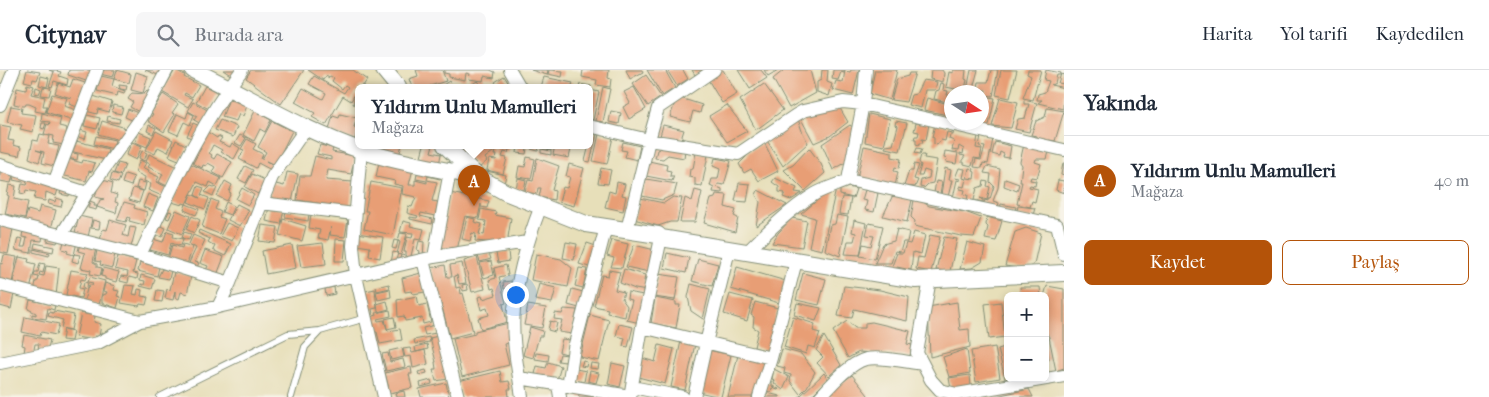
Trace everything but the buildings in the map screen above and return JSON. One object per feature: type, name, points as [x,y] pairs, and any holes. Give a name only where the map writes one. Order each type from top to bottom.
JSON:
[{"type":"street","points":[[0,105],[14,70]]},
{"type":"street","points":[[54,183],[97,70]]},
{"type":"street","points":[[62,234],[87,193],[143,115],[167,70]]},
{"type":"street","points":[[193,70],[306,128],[355,145]]},
{"type":"street","points":[[140,255],[193,148],[229,87],[242,70]]},
{"type":"street","points":[[510,70],[518,84]]},
{"type":"street","points":[[627,230],[648,140],[658,108],[714,70]]},
{"type":"street","points":[[848,180],[863,104],[866,70]]},
{"type":"street","points":[[593,127],[648,140],[738,154],[803,111],[842,102],[863,104],[1064,150]]},
{"type":"street","points":[[218,307],[230,284],[272,177],[306,128]]},
{"type":"street","points":[[362,149],[353,246],[356,276],[384,397]]},
{"type":"street","points":[[366,149],[381,156],[478,177]]},
{"type":"street","points":[[448,149],[478,177],[505,192],[586,224],[658,235],[661,238],[728,250],[916,280],[1064,274]]},
{"type":"street","points":[[0,165],[87,193]]},
{"type":"street","points":[[450,171],[428,259],[458,397]]},
{"type":"street","points":[[746,253],[768,232],[816,194],[848,180],[1057,225],[1064,254]]},
{"type":"street","points":[[261,203],[356,214]]},
{"type":"street","points":[[522,397],[514,337],[514,311],[527,242],[541,206]]},
{"type":"street","points":[[0,220],[140,255],[230,284]]},
{"type":"street","points":[[562,389],[606,227]]},
{"type":"street","points":[[631,393],[642,327],[661,238]]},
{"type":"street","points":[[0,363],[98,343],[140,320],[218,307],[428,259],[527,242]]},
{"type":"street","points":[[694,397],[728,250]]},
{"type":"street","points":[[759,397],[796,261]]},
{"type":"street","points":[[930,279],[917,353],[936,394],[957,394],[1064,376]]},
{"type":"street","points":[[0,285],[140,320]]},
{"type":"street","points":[[642,327],[771,358]]},
{"type":"street","points":[[820,397],[839,376],[864,359],[875,358],[922,364]]},
{"type":"street","points":[[519,378],[562,389],[683,397]]},
{"type":"lane","points":[[160,397],[288,334],[320,331],[366,318]]},
{"type":"lane","points":[[291,397],[305,348],[320,331]]},
{"type":"place","name":"Yıldırım Unlu Mamulleri","points":[[474,206]]}]
